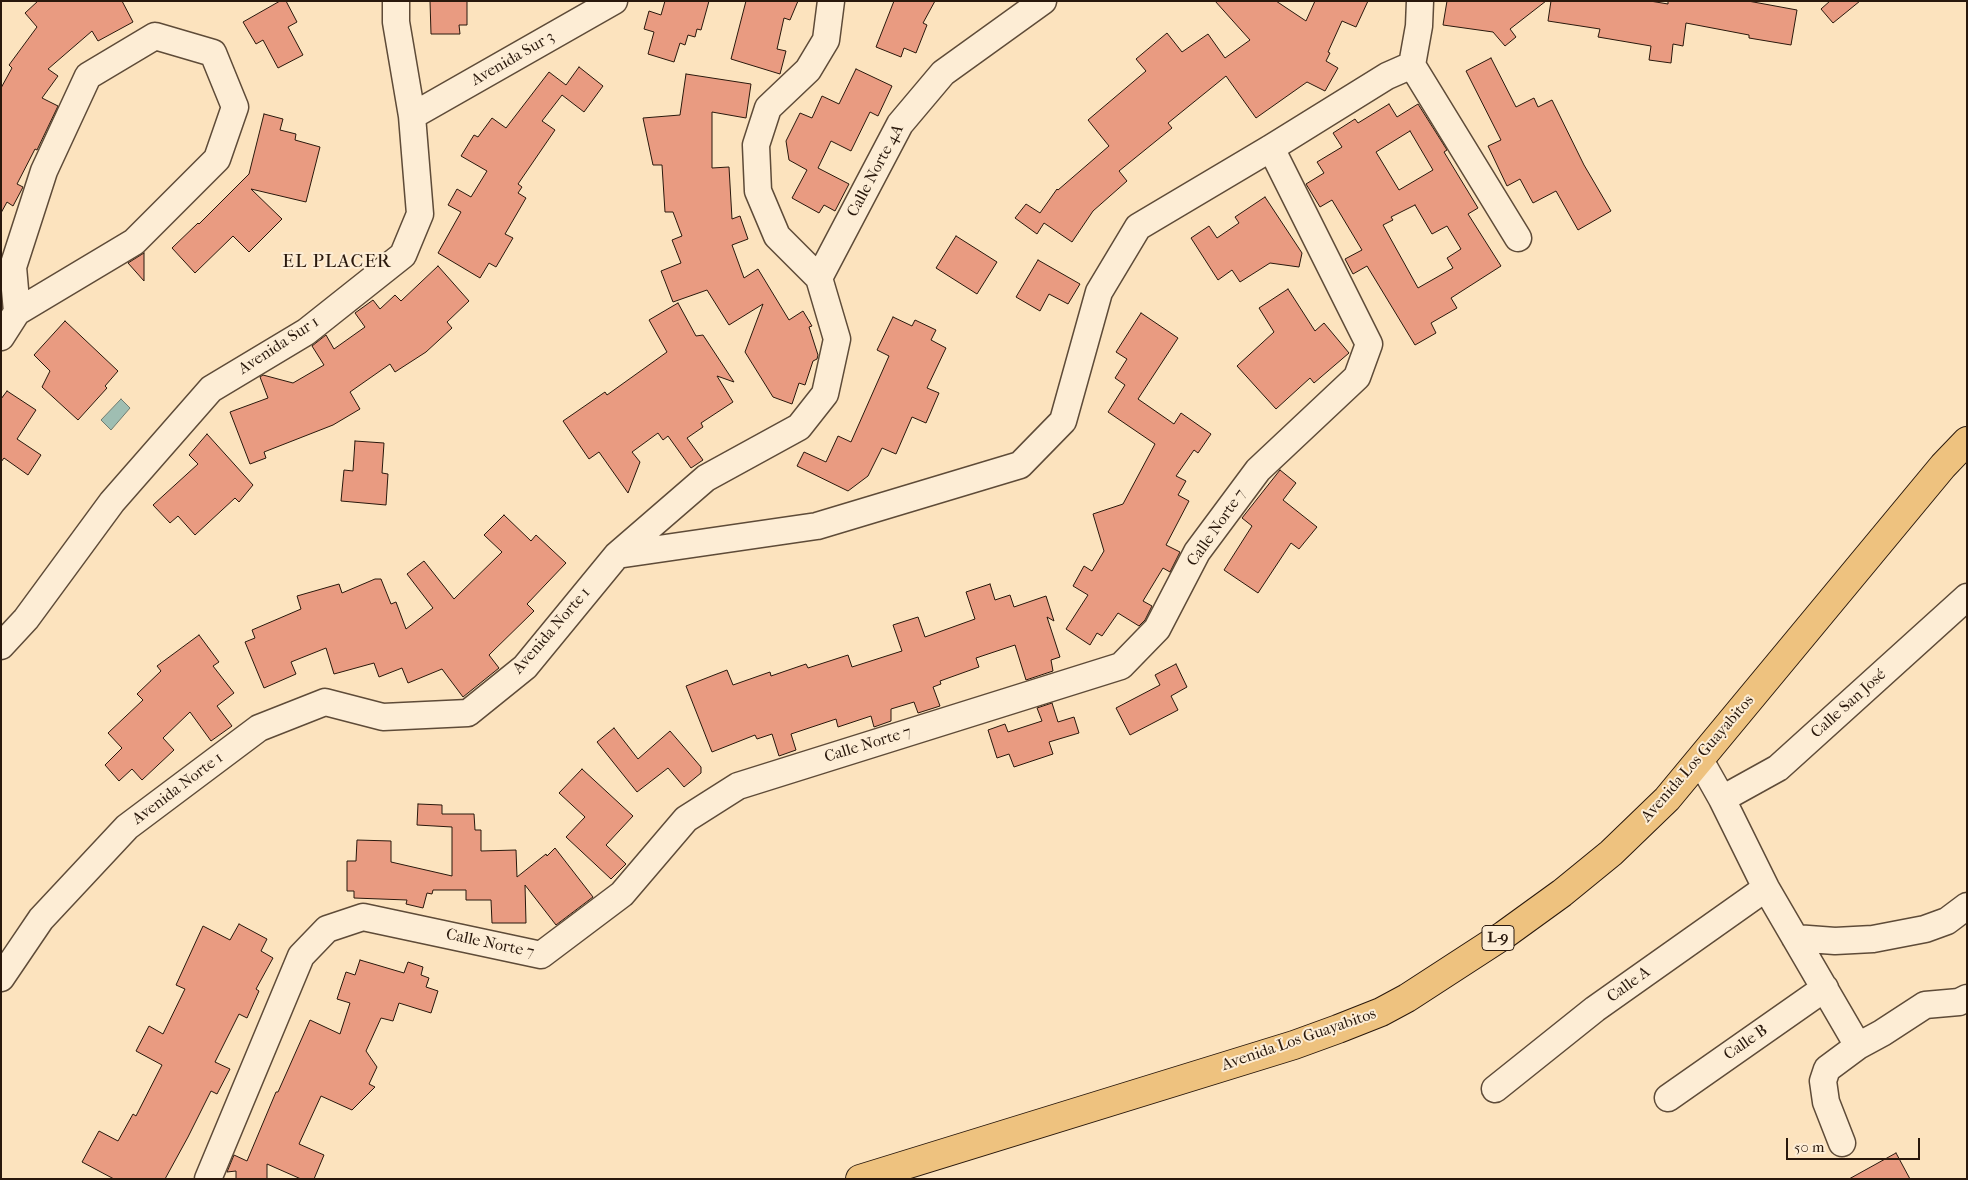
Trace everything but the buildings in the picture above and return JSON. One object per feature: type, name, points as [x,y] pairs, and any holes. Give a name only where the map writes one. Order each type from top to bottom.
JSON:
[{"type":"main road","name":"Avenida Los Guayabitos","points":[[860,1179],[1294,1045],[1381,1012],[1439,977],[1562,893],[1611,853],[1667,799],[1943,466],[1967,441]]},
{"type":"street","name":"Avenida Sur 1","points":[[1,646],[26,619],[112,502],[211,389],[306,332],[403,255],[420,214],[412,116],[396,22],[396,1]]},
{"type":"street","name":"Avenida Sur 3","points":[[412,116],[614,1]]},
{"type":"street","name":"Calle Norte 4A","points":[[819,278],[900,124],[943,73],[1043,1]]},
{"type":"street","points":[[1420,1],[1419,26],[1412,65],[1518,238]]},
{"type":"street","points":[[819,278],[777,236],[758,191],[756,144],[768,108],[808,70],[826,40],[832,2]]},
{"type":"street","points":[[1,337],[18,312],[134,242],[217,159],[235,106],[213,53],[155,36],[88,76],[44,171],[13,267],[18,312]]},
{"type":"street","points":[[617,555],[817,526],[1020,465],[1063,421],[1099,292],[1138,227],[1387,76],[1412,65]]},
{"type":"street","name":"Calle Norte 7","points":[[208,1179],[301,956],[327,929],[363,917],[541,955],[622,894],[686,819],[738,786],[1121,666],[1157,630],[1196,552],[1258,470],[1357,377],[1369,344],[1271,148]]},
{"type":"street","name":"Avenida Norte 1","points":[[1,978],[41,919],[127,827],[259,728],[325,702],[383,717],[468,713],[525,667],[617,555],[706,478],[799,427],[825,394],[837,339],[819,278]]},
{"type":"street","name":"Calle San José","points":[[1722,799],[1778,768],[1967,597]]},
{"type":"street","points":[[1700,760],[1722,799],[1766,888],[1858,1046]]},
{"type":"street","name":"Calle A","points":[[1495,1089],[1595,1009],[1766,888]]},
{"type":"street","points":[[1795,938],[1835,941],[1873,939],[1925,929],[1947,921],[1967,906]]},
{"type":"street","name":"Calle B","points":[[1668,1098],[1825,988]]},
{"type":"street","points":[[1842,1143],[1826,1102],[1823,1081],[1827,1069],[1858,1046],[1925,1005],[1959,1002],[1967,998]]},
{"type":"shaded area","points":[[121,399],[130,408],[111,430],[101,420]]},
{"type":"district","name":"EL PLACER","points":[[337,262]]}]
